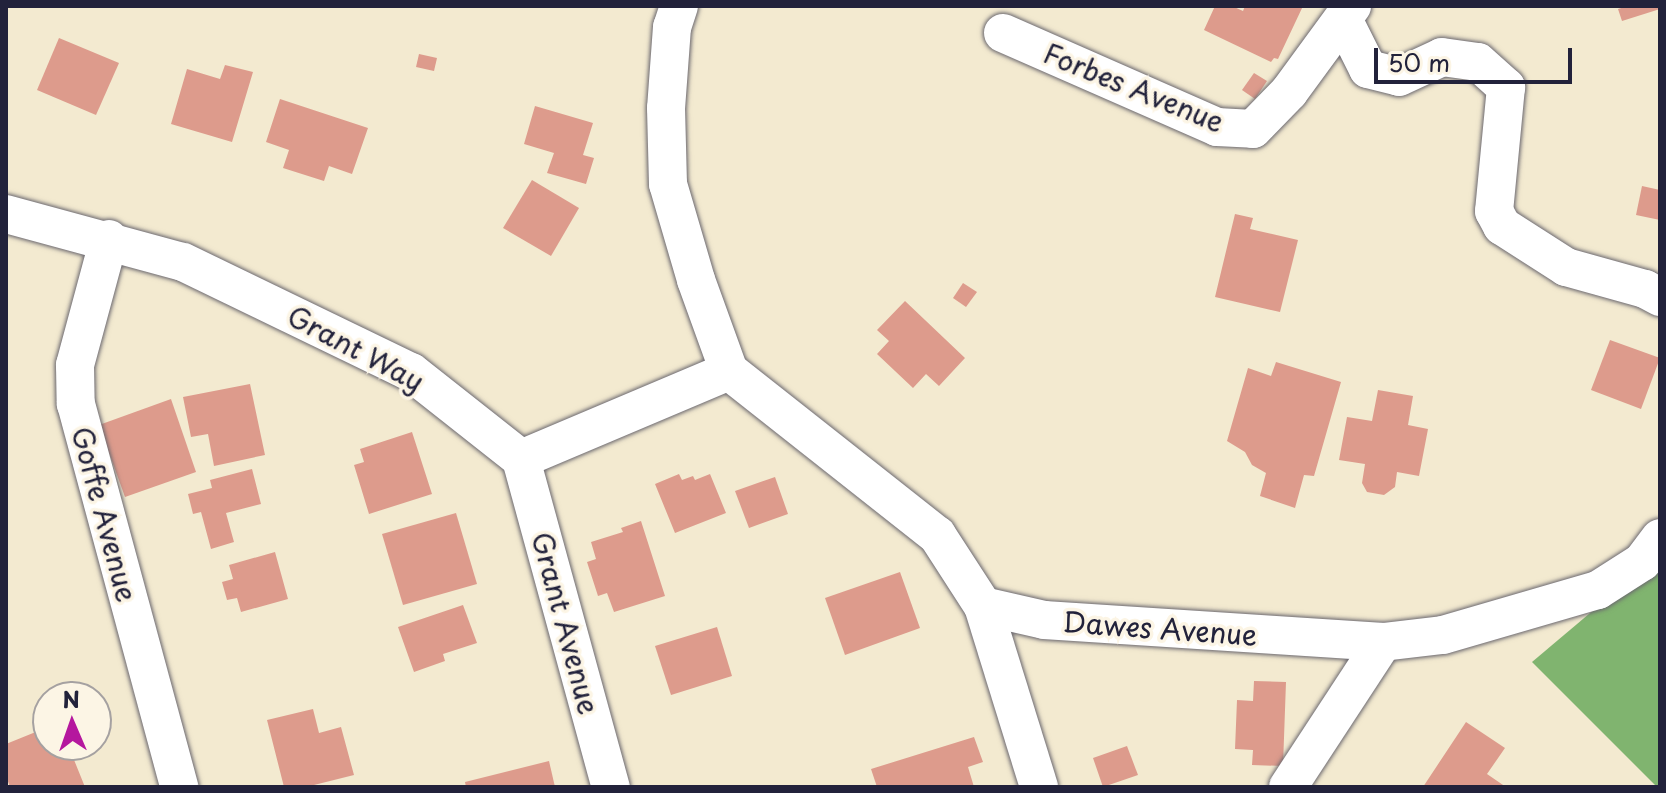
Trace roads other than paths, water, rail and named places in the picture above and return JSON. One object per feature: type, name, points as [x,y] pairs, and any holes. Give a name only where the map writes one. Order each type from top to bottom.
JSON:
[{"type":"street","points":[[679,6],[672,27],[666,108],[668,184],[696,280],[729,371],[937,535],[983,606],[1039,787]]},
{"type":"street","points":[[1347,13],[1368,69],[1399,77],[1442,57],[1478,62],[1506,87],[1494,211],[1502,226],[1566,267],[1645,289],[1660,297]]},
{"type":"street","name":"Forbes Avenue","points":[[1003,33],[1217,127],[1253,129],[1289,92],[1347,13]]},
{"type":"street","name":"Grant Way","points":[[6,214],[109,239],[183,262],[411,372],[521,459]]},
{"type":"street","name":"Goffe Avenue","points":[[109,239],[75,365],[76,404],[179,787]]},
{"type":"street","points":[[521,459],[729,371]]},
{"type":"street","name":"Grant Avenue","points":[[521,459],[611,787]]},
{"type":"street","name":"Dawes Avenue","points":[[983,606],[1044,620],[1383,642],[1443,635],[1598,590],[1642,562],[1660,538]]},
{"type":"street","points":[[1288,787],[1383,642]]}]
